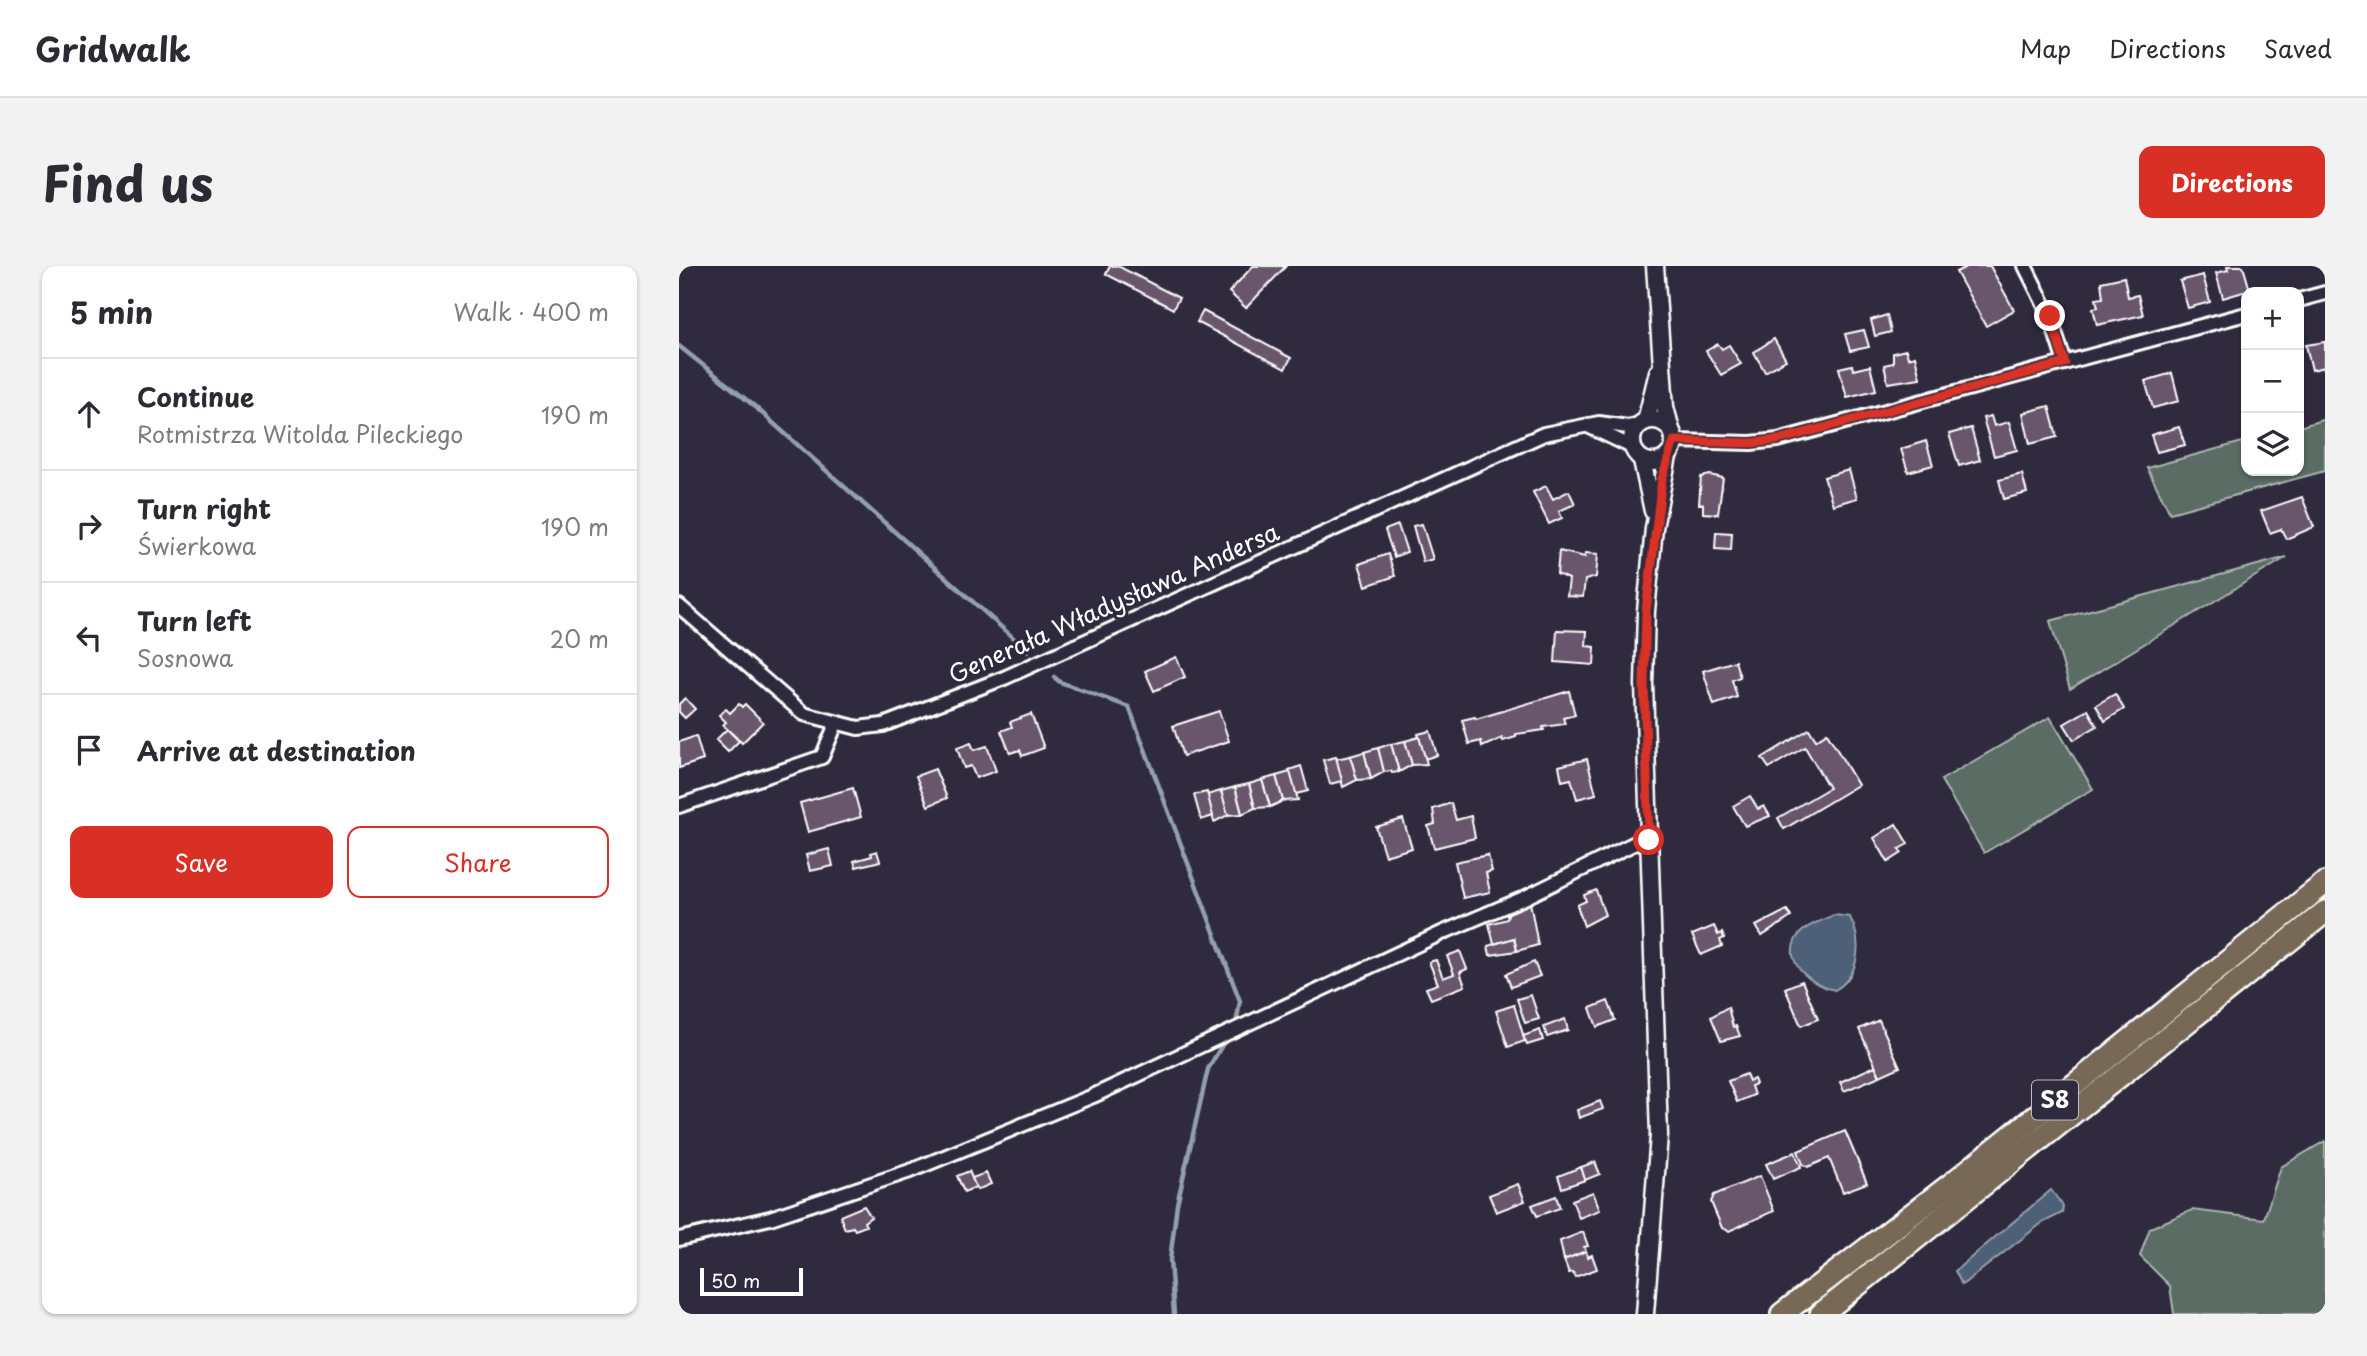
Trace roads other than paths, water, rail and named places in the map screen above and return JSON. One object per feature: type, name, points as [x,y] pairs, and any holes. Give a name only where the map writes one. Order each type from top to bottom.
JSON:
[{"type":"highway","name":"S8","points":[[1782,1314],[1950,1185],[2325,883]]},
{"type":"highway","name":"S8","points":[[1821,1314],[2325,912]]},
{"type":"street","points":[[1645,1314],[1659,1135],[1644,684],[1646,611],[1654,528],[1671,442],[1665,407],[1655,266]]},
{"type":"street","points":[[2025,266],[2050,316],[2065,363]]},
{"type":"street","points":[[2304,299],[2325,293]]},
{"type":"street","points":[[1671,442],[1751,443],[1778,440],[2241,315]]},
{"type":"street","points":[[1632,447],[1632,436],[1643,423],[1663,356]]},
{"type":"street","points":[[1643,423],[1660,421],[1671,442]]},
{"type":"street","name":"Generała Władysława Andersa","points":[[679,606],[804,714],[836,724],[858,727],[883,725],[1004,678],[1544,434],[1599,423],[1628,427],[1643,423]]},
{"type":"street","points":[[1588,426],[1632,447],[1642,460],[1654,528]]},
{"type":"street","points":[[1642,460],[1656,463],[1671,442]]},
{"type":"street","points":[[679,806],[822,757],[836,724]]},
{"type":"street","points":[[679,1239],[770,1218],[910,1171],[1093,1096],[1444,932],[1524,898],[1635,843],[1649,840]]},
{"type":"water","points":[[1834,915],[1850,917],[1858,947],[1850,976],[1835,990],[1818,984],[1803,973],[1797,965],[1793,948],[1799,934],[1813,924]]},
{"type":"water","points":[[2051,1190],[2063,1206],[2062,1213],[2042,1223],[1962,1285],[1955,1271]]},
{"type":"waterway","points":[[679,346],[753,405],[1028,651]]},
{"type":"waterway","points":[[1054,677],[1060,682],[1129,707],[1240,1001],[1236,1024]]},
{"type":"waterway","points":[[1174,1314],[1170,1260],[1177,1204],[1208,1069],[1225,1040]]}]
